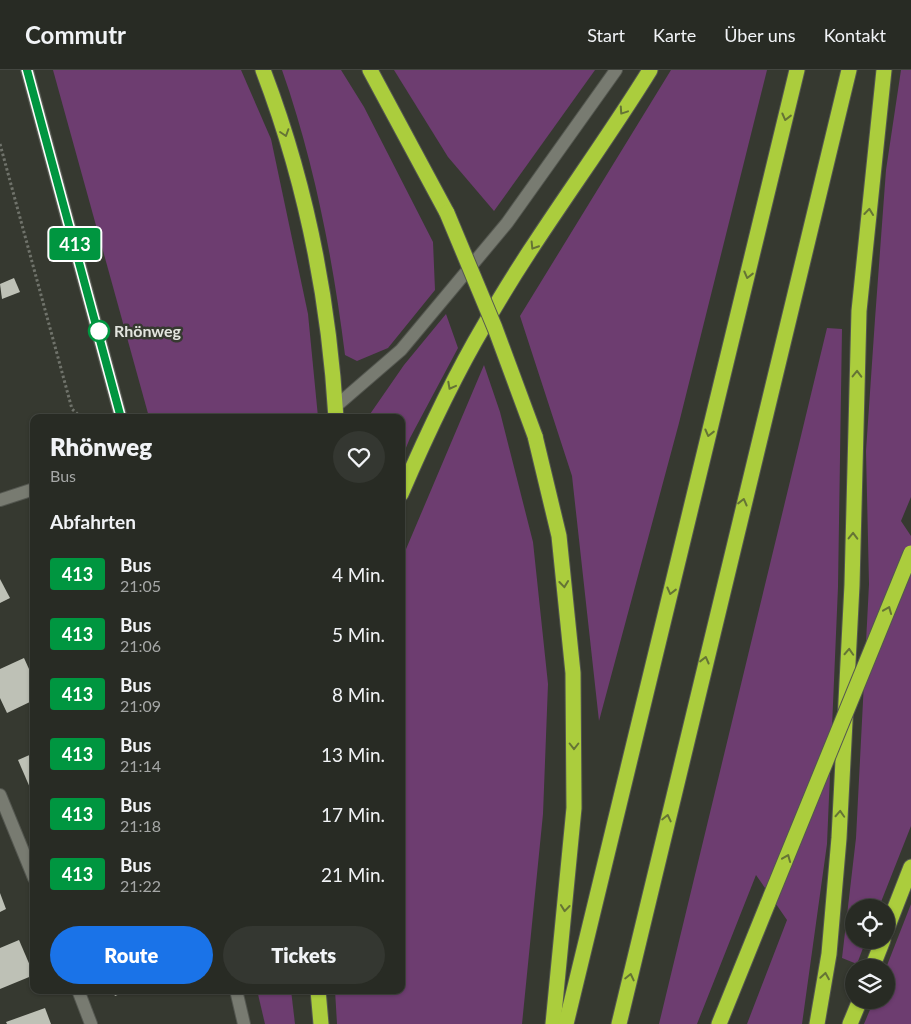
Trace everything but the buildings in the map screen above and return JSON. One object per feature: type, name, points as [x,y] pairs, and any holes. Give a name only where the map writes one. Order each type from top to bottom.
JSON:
[{"type":"highway","points":[[263,70],[290,150],[318,265],[336,412]]},
{"type":"highway","points":[[370,70],[447,213],[495,328],[535,436],[559,536],[573,673],[574,808],[553,1024]]},
{"type":"highway","points":[[405,485],[445,398],[484,324],[650,70]]},
{"type":"highway","points":[[566,1024],[798,70]]},
{"type":"highway","points":[[619,1024],[849,70]]},
{"type":"highway","points":[[817,1024],[829,954],[839,838],[852,585],[859,311],[884,70]]},
{"type":"highway","points":[[719,1024],[911,553]]},
{"type":"highway","points":[[895,908],[911,867]]},
{"type":"highway","points":[[318,994],[321,1024]]},
{"type":"highway","points":[[850,1024],[856,1009]]},
{"type":"street","points":[[27,70],[120,414]]},
{"type":"street","points":[[336,412],[401,350],[501,231],[616,70]]},
{"type":"street","points":[[0,500],[30,490]]},
{"type":"street","points":[[0,795],[30,868]]},
{"type":"street","points":[[80,994],[91,1024]]},
{"type":"street","points":[[237,994],[244,1024]]},
{"type":"path","points":[[0,144],[72,409],[78,414]]},
{"type":"shaded area","points":[[53,70],[241,70],[271,139],[308,314],[318,414],[148,414]]},
{"type":"shaded area","points":[[282,70],[341,70],[364,107],[433,242],[435,290],[388,348],[357,361],[345,355],[335,283],[321,211],[304,139]]},
{"type":"shaded area","points":[[394,70],[595,70],[494,211],[448,157]]},
{"type":"shaded area","points":[[671,70],[767,70],[679,423],[599,721],[572,476],[520,316]]},
{"type":"shaded area","points":[[901,70],[911,70],[911,497],[901,521],[911,536],[911,826],[882,899],[849,899],[856,838],[869,584],[866,451],[886,170]]},
{"type":"shaded area","points":[[446,314],[458,348],[405,450],[405,414],[370,414],[404,365]]},
{"type":"shaded area","points":[[827,328],[842,329],[838,587],[827,844],[802,1024],[747,1024],[787,920],[756,875],[697,1024],[659,1024]]},
{"type":"shaded area","points":[[484,365],[500,412],[533,542],[548,684],[543,814],[522,1024],[337,1024],[335,994],[405,994],[405,552]]},
{"type":"shaded area","points":[[911,904],[911,1024],[864,1024],[870,1009],[895,1009],[895,959],[890,959]]},
{"type":"shaded area","points":[[845,932],[845,949],[863,949],[859,959],[842,958]]},
{"type":"shaded area","points":[[258,994],[291,994],[295,1024],[265,1024]]},
{"type":"bus line","name":"413","points":[[27,70],[120,414]]},
{"type":"place","name":"Rhönweg","points":[[99,331]]}]
